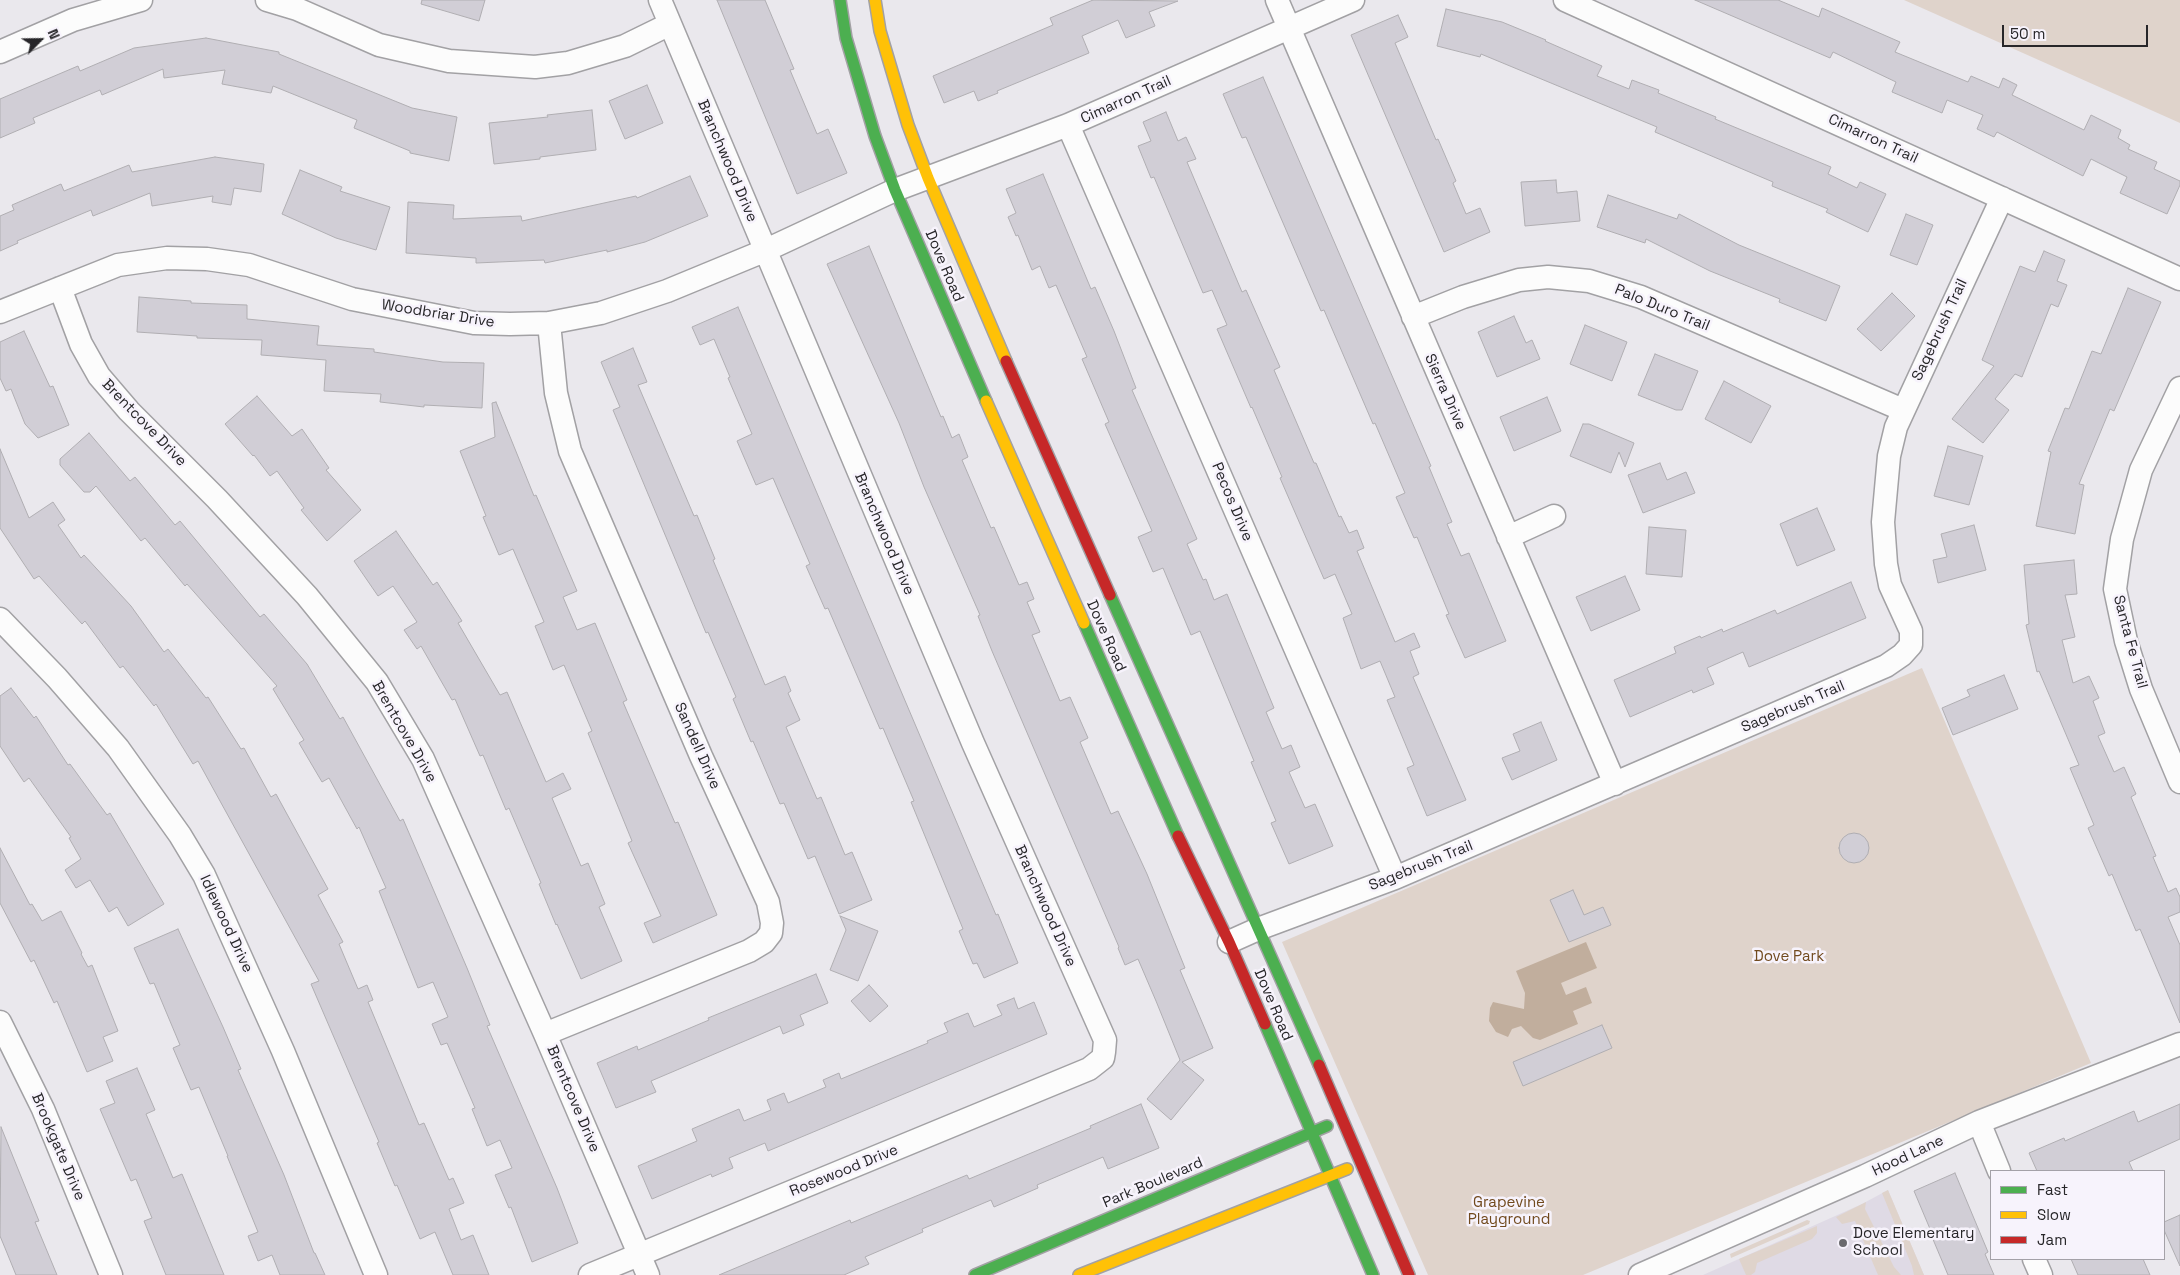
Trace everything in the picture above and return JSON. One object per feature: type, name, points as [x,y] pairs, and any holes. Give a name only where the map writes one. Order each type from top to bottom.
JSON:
[{"type":"main road","name":"Dove Road","points":[[840,0],[849,47],[875,136],[960,344],[1184,850],[1229,942],[1373,1275]]},
{"type":"main road","name":"Dove Road","points":[[875,0],[880,31],[908,125],[928,178],[996,339],[1343,1120],[1408,1275]]},
{"type":"main road","name":"Park Boulevard","points":[[975,1275],[1343,1120]]},
{"type":"main road","points":[[1079,1275],[1361,1163]]},
{"type":"street","points":[[0,52],[73,20],[141,0]]},
{"type":"street","points":[[267,0],[296,9],[379,44],[449,62],[534,66],[568,62],[624,46],[670,24]]},
{"type":"street","name":"Branchwood Drive","points":[[660,0],[764,251],[973,743],[1105,1040],[1103,1058],[1097,1065]]},
{"type":"street","name":"Sierra Drive","points":[[1277,0],[1615,784]]},
{"type":"street","name":"Cimarron Trail","points":[[896,190],[1068,125],[1352,0]]},
{"type":"street","name":"Cimarron Trail","points":[[1565,0],[2180,279]]},
{"type":"street","name":"Pecos Drive","points":[[1068,125],[1396,878]]},
{"type":"street","name":"Woodbriar Drive","points":[[0,312],[118,266],[167,258],[207,259],[249,265],[352,299],[474,323],[549,323],[601,313],[666,291],[764,251],[896,190]]},
{"type":"street","name":"Sagebrush Trail","points":[[1229,942],[1258,929],[1396,878],[1886,666],[1902,655],[1911,645],[1911,631],[1890,585],[1886,564],[1883,522],[1889,456],[1896,427],[2002,198]]},
{"type":"street","name":"Palo Duro Trail","points":[[1413,317],[1463,297],[1519,280],[1548,277],[1590,281],[1641,297],[1904,410]]},
{"type":"street","name":"Brentcove Drive","points":[[60,288],[81,344],[99,376],[129,411],[217,499],[307,596],[376,682],[423,760],[545,1034],[644,1265]]},
{"type":"street","name":"Sandell Drive","points":[[545,1034],[749,951],[771,933],[772,923],[768,902],[700,756],[570,451],[556,393],[549,323]]},
{"type":"street","name":"Santa Fe Trail","points":[[2180,388],[2141,470],[2122,539],[2115,590],[2126,642],[2141,689],[2180,782]]},
{"type":"street","points":[[1508,537],[1554,516]]},
{"type":"street","name":"Idlewood Drive","points":[[0,619],[57,678],[118,748],[180,835],[204,875],[283,1051],[376,1275]]},
{"type":"street","name":"Brookgate Drive","points":[[0,1022],[43,1109],[111,1275]]},
{"type":"street","name":"Hood Lane","points":[[1640,1275],[1866,1176],[1979,1122],[2180,1044]]},
{"type":"street","name":"Rosewood Drive","points":[[590,1275],[644,1265],[1097,1065]]},
{"type":"street","points":[[1979,1122],[1999,1170]]},
{"type":"street","points":[[2034,1260],[2041,1275]]},
{"type":"shaded area","points":[[1586,942],[1597,968],[1561,983],[1566,995],[1586,987],[1592,1003],[1573,1011],[1578,1024],[1540,1040],[1533,1038],[1521,1026],[1512,1029],[1508,1037],[1496,1032],[1489,1021],[1490,1008],[1493,1002],[1524,1009],[1525,993],[1516,971]]},
{"type":"shaded area","name":"Dove Elementary School","points":[[1888,1190],[1924,1275],[1703,1275],[1862,1204]]},
{"type":"green space","points":[[1904,0],[2180,0],[2180,123]]},
{"type":"green space","name":"Dove Park","points":[[1922,668],[2091,1063],[1583,1275],[1428,1275],[1282,942]]},
{"type":"green space","points":[[1888,1190],[1924,1275],[1914,1275],[1882,1193]]},
{"type":"green space","points":[[1866,1202],[1865,1209],[1894,1267],[1901,1275],[1878,1275],[1855,1221],[1842,1224],[1836,1217]]},
{"type":"green space","points":[[1807,1220],[1810,1221],[1809,1224],[1731,1258],[1730,1254]]},
{"type":"green space","points":[[1817,1226],[1817,1233],[1812,1239],[1757,1263],[1755,1272],[1751,1275],[1746,1275],[1739,1259]]},
{"type":"building","points":[[422,0],[485,0],[479,21],[421,4]]},
{"type":"building","points":[[717,0],[765,0],[794,69],[790,70],[817,134],[828,129],[847,173],[797,194]]},
{"type":"building","points":[[1093,0],[1178,1],[1149,12],[1155,26],[1126,38],[1118,20],[1082,36],[1089,53],[997,91],[998,93],[978,101],[974,91],[944,103],[933,76],[1053,25],[1050,18]]},
{"type":"building","points":[[1695,0],[1778,0],[1819,17],[1822,8],[1900,42],[1895,52],[1968,82],[1971,76],[1999,88],[2003,78],[2017,85],[2012,95],[2084,130],[2091,115],[2121,130],[2118,138],[2130,145],[2128,149],[2157,162],[2154,169],[2180,181],[2180,185],[2167,214],[2120,193],[2127,177],[2091,159],[2083,176],[1997,132],[1994,137],[1977,129],[1983,115],[1947,100],[1942,113],[1892,92],[1896,82],[1833,52],[1830,58]]},
{"type":"building","points":[[1446,9],[1502,22],[1546,40],[1602,66],[1597,76],[1629,89],[1632,80],[1659,90],[1658,93],[1716,117],[1715,119],[1831,167],[1828,174],[1857,188],[1860,182],[1886,194],[1868,232],[1826,212],[1828,209],[1772,186],[1773,182],[1655,132],[1657,127],[1481,54],[1480,57],[1437,46]]},
{"type":"building","points":[[1398,15],[1408,37],[1395,43],[1436,140],[1438,139],[1456,181],[1453,183],[1466,214],[1480,208],[1490,232],[1444,252],[1351,35]]},
{"type":"building","points":[[206,38],[279,52],[279,54],[412,108],[457,117],[449,161],[410,153],[410,151],[354,128],[357,120],[273,86],[271,93],[222,84],[225,70],[164,78],[163,69],[102,95],[100,90],[33,118],[35,123],[0,138],[0,99],[78,66],[80,71],[134,48]]},
{"type":"building","points":[[1263,77],[1431,466],[1429,467],[1452,522],[1447,524],[1461,556],[1469,553],[1506,641],[1465,658],[1446,615],[1449,614],[1417,537],[1414,538],[1396,497],[1405,493],[1375,423],[1373,424],[1324,310],[1321,311],[1246,137],[1242,138],[1223,94]]},
{"type":"building","points":[[647,85],[663,123],[625,139],[609,101]]},
{"type":"building","points":[[592,110],[596,150],[494,164],[489,123]]},
{"type":"building","points":[[1166,112],[1178,141],[1186,137],[1196,159],[1187,162],[1242,292],[1246,290],[1280,367],[1274,370],[1314,463],[1316,463],[1339,517],[1341,516],[1349,533],[1357,530],[1364,548],[1357,551],[1395,642],[1414,633],[1420,647],[1410,651],[1419,674],[1413,677],[1466,800],[1427,816],[1407,768],[1414,765],[1387,700],[1395,697],[1380,661],[1361,669],[1343,618],[1352,614],[1335,574],[1324,579],[1280,478],[1282,477],[1217,329],[1227,325],[1212,290],[1203,293],[1154,177],[1151,178],[1138,146],[1151,141],[1143,122]]},
{"type":"building","points":[[215,157],[264,164],[261,192],[234,188],[231,205],[212,202],[213,196],[152,206],[150,193],[93,216],[91,210],[17,241],[18,243],[0,251],[0,216],[14,210],[12,205],[61,184],[64,191],[129,165],[132,172]]},
{"type":"building","points":[[300,170],[342,187],[340,191],[390,207],[376,250],[336,238],[282,214]]},
{"type":"building","points":[[1043,174],[1091,289],[1095,287],[1114,331],[1136,388],[1132,390],[1197,539],[1187,544],[1203,580],[1206,579],[1214,600],[1227,594],[1274,708],[1266,712],[1282,749],[1291,745],[1300,767],[1289,772],[1305,808],[1315,804],[1333,846],[1289,864],[1271,823],[1276,821],[1251,762],[1254,761],[1200,631],[1191,635],[1163,568],[1153,572],[1138,537],[1152,531],[1105,424],[1109,422],[1082,359],[1087,357],[1056,285],[1049,288],[1040,266],[1032,270],[1018,235],[1016,236],[1008,217],[1016,213],[1006,189]]},
{"type":"building","points":[[690,176],[708,216],[645,242],[607,252],[607,250],[545,263],[544,260],[476,263],[476,258],[406,253],[408,202],[454,205],[453,219],[521,216],[522,221],[636,196],[637,198]]},
{"type":"building","points":[[1556,180],[1557,193],[1577,191],[1580,221],[1525,226],[1521,182]]},
{"type":"building","points":[[1608,195],[1677,219],[1679,214],[1739,245],[1840,286],[1826,321],[1779,302],[1780,299],[1710,271],[1646,239],[1645,243],[1597,227]]},
{"type":"building","points":[[1906,214],[1933,225],[1917,265],[1890,255]]},
{"type":"building","points":[[869,246],[941,417],[943,416],[952,438],[959,434],[968,457],[962,460],[991,528],[994,527],[1019,585],[1027,582],[1034,599],[1027,602],[1040,632],[1032,635],[1060,701],[1070,697],[1088,738],[1080,742],[1111,814],[1118,811],[1147,874],[1185,968],[1180,970],[1213,1048],[1182,1062],[1204,1080],[1171,1120],[1147,1099],[1180,1060],[1138,959],[1125,965],[992,651],[978,616],[980,615],[924,487],[899,423],[827,264]]},
{"type":"building","points":[[2044,251],[2065,260],[2057,281],[2067,285],[2058,307],[2051,304],[2022,377],[2015,374],[1995,399],[2009,410],[1983,443],[1952,419],[1994,366],[1982,360],[2020,266],[2035,272]]},
{"type":"building","points":[[2128,288],[2161,302],[2114,411],[2110,409],[2079,484],[2084,485],[2075,534],[2036,526],[2051,452],[2048,451],[2065,408],[2069,409],[2092,351],[2101,354]]},
{"type":"building","points":[[1892,293],[1915,316],[1881,351],[1857,329]]},
{"type":"building","points":[[139,297],[191,301],[191,303],[247,305],[247,319],[319,326],[317,345],[374,349],[374,352],[443,362],[484,363],[482,408],[424,405],[424,407],[380,402],[381,394],[324,391],[326,360],[261,355],[262,340],[197,338],[197,336],[137,332]]},
{"type":"building","points":[[738,307],[1018,963],[984,978],[977,963],[973,964],[959,931],[963,929],[911,802],[914,801],[883,728],[880,729],[828,608],[825,609],[806,566],[810,564],[773,478],[756,485],[737,441],[752,434],[714,339],[700,345],[692,327]]},
{"type":"building","points":[[1514,316],[1526,343],[1532,340],[1540,359],[1497,377],[1478,332]]},
{"type":"building","points":[[1585,325],[1627,342],[1612,381],[1570,364]]},
{"type":"building","points":[[24,331],[50,387],[53,386],[69,425],[38,438],[25,424],[11,389],[6,391],[0,378],[0,342]]},
{"type":"building","points":[[633,348],[647,382],[638,385],[694,516],[697,515],[715,559],[713,560],[765,685],[785,676],[791,691],[788,693],[800,720],[786,727],[817,799],[821,797],[845,855],[852,852],[872,900],[839,914],[815,856],[808,859],[784,803],[780,804],[753,741],[751,742],[733,699],[736,697],[708,632],[706,633],[613,410],[620,407],[601,362]]},
{"type":"building","points":[[1655,354],[1698,371],[1682,410],[1676,410],[1638,395]]},
{"type":"building","points":[[1724,381],[1771,406],[1751,443],[1705,419]]},
{"type":"building","points":[[257,396],[292,436],[302,429],[329,468],[326,470],[361,510],[327,541],[301,510],[304,508],[277,471],[270,476],[254,455],[225,424]]},
{"type":"building","points":[[1547,397],[1561,431],[1514,451],[1500,417]]},
{"type":"building","points":[[496,402],[534,496],[536,495],[577,591],[563,597],[577,630],[595,623],[627,700],[623,702],[675,823],[678,822],[717,915],[653,943],[644,923],[661,916],[628,843],[632,841],[588,733],[592,731],[564,665],[553,670],[535,626],[544,622],[513,549],[499,555],[483,517],[486,516],[460,451],[495,437],[492,403]]},
{"type":"building","points":[[1583,424],[1589,424],[1634,443],[1625,467],[1619,452],[1611,473],[1570,456]]},
{"type":"building","points":[[89,433],[130,481],[135,477],[175,525],[180,521],[260,617],[264,614],[307,664],[340,719],[343,717],[400,821],[403,819],[467,968],[490,1025],[487,1026],[557,1188],[578,1243],[532,1262],[511,1207],[509,1208],[495,1175],[512,1168],[500,1140],[487,1146],[472,1109],[475,1108],[447,1043],[441,1045],[432,1024],[448,1017],[433,982],[418,988],[379,891],[386,888],[359,827],[357,829],[329,778],[322,782],[299,743],[304,740],[273,689],[277,686],[187,584],[185,586],[145,538],[141,541],[96,486],[90,492],[84,492],[60,465],[60,459]]},
{"type":"building","points":[[1948,446],[1983,456],[1969,505],[1934,496]]},
{"type":"building","points":[[0,449],[29,518],[53,502],[65,520],[58,525],[81,558],[84,555],[131,606],[164,652],[168,649],[206,698],[208,697],[241,749],[244,748],[271,797],[276,794],[328,889],[318,895],[343,942],[339,944],[358,989],[367,985],[373,1000],[368,1002],[419,1125],[424,1123],[449,1180],[453,1178],[464,1203],[449,1209],[461,1240],[473,1235],[489,1275],[453,1275],[435,1232],[420,1239],[397,1185],[395,1186],[377,1143],[379,1142],[311,984],[319,981],[198,761],[193,764],[156,704],[154,706],[123,666],[120,668],[85,621],[82,624],[39,576],[34,579],[0,528]]},
{"type":"building","points":[[1660,463],[1667,480],[1686,472],[1695,493],[1643,513],[1628,475]]},
{"type":"building","points":[[1817,508],[1835,550],[1797,566],[1780,524]]},
{"type":"building","points":[[1974,525],[1986,570],[1938,583],[1933,560],[1947,557],[1941,534]]},
{"type":"building","points":[[1649,527],[1686,530],[1682,577],[1646,574]]},
{"type":"building","points":[[396,531],[433,585],[437,582],[462,621],[458,623],[500,695],[507,692],[546,782],[563,773],[571,789],[552,798],[581,866],[588,863],[605,904],[599,907],[622,961],[581,979],[556,925],[539,884],[541,883],[509,808],[506,810],[483,755],[480,756],[455,699],[452,700],[421,646],[417,649],[404,630],[417,622],[393,586],[378,596],[354,561]]},
{"type":"building","points":[[2074,560],[2077,594],[2065,595],[2075,637],[2062,640],[2073,683],[2089,676],[2099,698],[2093,701],[2105,733],[2098,736],[2114,772],[2124,767],[2136,794],[2131,797],[2156,856],[2153,857],[2168,892],[2176,888],[2180,897],[2180,912],[2168,917],[2180,945],[2180,1023],[2140,929],[2136,931],[2112,874],[2109,876],[2088,828],[2094,825],[2070,768],[2079,765],[2039,671],[2037,672],[2026,625],[2029,624],[2024,565]]},
{"type":"building","points":[[1625,576],[1640,610],[1591,631],[1576,597]]},
{"type":"building","points":[[1851,582],[1866,618],[1749,667],[1743,652],[1707,668],[1714,684],[1693,693],[1692,690],[1630,717],[1614,680],[1676,653],[1674,647],[1700,636],[1701,638],[1722,629],[1723,632],[1775,610],[1777,614]]},
{"type":"building","points":[[2004,675],[2018,709],[1953,735],[1942,708],[1970,696],[1967,690]]},
{"type":"building","points":[[11,688],[34,718],[36,716],[68,765],[70,764],[107,815],[110,813],[164,904],[128,926],[117,907],[109,912],[90,880],[76,888],[65,870],[81,859],[69,838],[71,837],[29,778],[24,782],[0,746],[0,696]]},
{"type":"building","points":[[1541,722],[1557,760],[1512,780],[1502,758],[1520,751],[1513,734]]},
{"type":"building","points":[[1854,833],[1865,837],[1869,848],[1865,859],[1854,863],[1843,859],[1839,848],[1843,837]]},
{"type":"building","points":[[0,848],[30,905],[32,904],[42,921],[61,911],[88,967],[92,965],[118,1031],[103,1037],[113,1061],[87,1072],[57,1001],[54,1003],[34,960],[31,962],[0,903]]},
{"type":"building","points":[[1573,890],[1584,915],[1603,907],[1611,925],[1569,942],[1550,900]]},
{"type":"building","points":[[840,916],[878,931],[858,981],[830,970],[846,930]]},
{"type":"building","points":[[178,929],[241,1069],[238,1070],[284,1175],[314,1253],[325,1275],[280,1275],[272,1255],[258,1261],[248,1236],[258,1232],[228,1156],[199,1087],[191,1090],[173,1048],[180,1045],[154,983],[150,984],[134,948]]},
{"type":"building","points":[[816,974],[828,1003],[800,1015],[804,1025],[783,1034],[780,1026],[651,1081],[656,1092],[616,1108],[597,1063],[637,1046],[638,1050],[709,1020],[708,1018]]},
{"type":"building","points":[[869,985],[888,1006],[870,1022],[851,1001]]},
{"type":"building","points":[[1014,998],[1018,1009],[1034,1002],[1047,1034],[768,1151],[765,1143],[729,1158],[733,1168],[712,1177],[711,1174],[652,1199],[638,1166],[697,1141],[692,1129],[739,1109],[744,1121],[771,1110],[767,1100],[784,1093],[788,1103],[826,1087],[823,1080],[839,1073],[841,1079],[928,1043],[927,1041],[948,1032],[944,1023],[968,1013],[974,1027],[1002,1015],[997,1005]]},
{"type":"building","points":[[1602,1025],[1612,1048],[1523,1086],[1513,1062]]},
{"type":"building","points":[[137,1068],[155,1110],[146,1114],[173,1178],[182,1174],[224,1275],[166,1275],[144,1221],[152,1218],[136,1179],[131,1181],[100,1109],[115,1103],[106,1081]]},
{"type":"building","points":[[1141,1104],[1159,1148],[1108,1169],[1103,1157],[1037,1185],[1038,1188],[994,1207],[991,1200],[922,1229],[923,1232],[865,1257],[869,1264],[844,1275],[719,1275],[850,1220],[851,1223],[967,1175],[969,1179],[1091,1128],[1090,1126]]},
{"type":"building","points":[[2180,1104],[2180,1139],[2129,1162],[2133,1170],[2037,1170],[2029,1153],[2064,1138],[2065,1141],[2134,1111],[2138,1122]]},
{"type":"building","points":[[1,1127],[39,1221],[35,1222],[57,1275],[16,1275],[0,1236]]},
{"type":"building","points":[[1955,1173],[1988,1252],[1985,1254],[1994,1275],[1948,1275],[1914,1191]]},
{"type":"building","points":[[2180,1215],[2180,1266],[2165,1232],[2165,1222]]},
{"type":"building","points":[[2071,1260],[2143,1260],[2150,1275],[2078,1275]]},
{"type":"traffic: fast","points":[[840,0],[846,38],[875,136],[895,190],[986,401]]},
{"type":"traffic: fast","points":[[1110,595],[1319,1065]]},
{"type":"traffic: fast","points":[[1084,623],[1178,836]]},
{"type":"traffic: fast","points":[[1265,1024],[1373,1275]]},
{"type":"traffic: fast","points":[[975,1275],[1327,1126]]},
{"type":"traffic: slow","points":[[875,0],[880,31],[908,125],[928,178],[1006,361]]},
{"type":"traffic: slow","points":[[986,401],[1084,623]]},
{"type":"traffic: slow","points":[[1079,1275],[1347,1169]]},
{"type":"traffic: jam","points":[[1006,361],[1110,595]]},
{"type":"traffic: jam","points":[[1178,836],[1229,942],[1265,1024]]},
{"type":"traffic: jam","points":[[1319,1065],[1409,1275]]},
{"type":"place","name":"Dove Elementary School","points":[[1843,1243]]},
{"type":"park label","name":"Grapevine Playground","points":[[1509,1212]]}]
